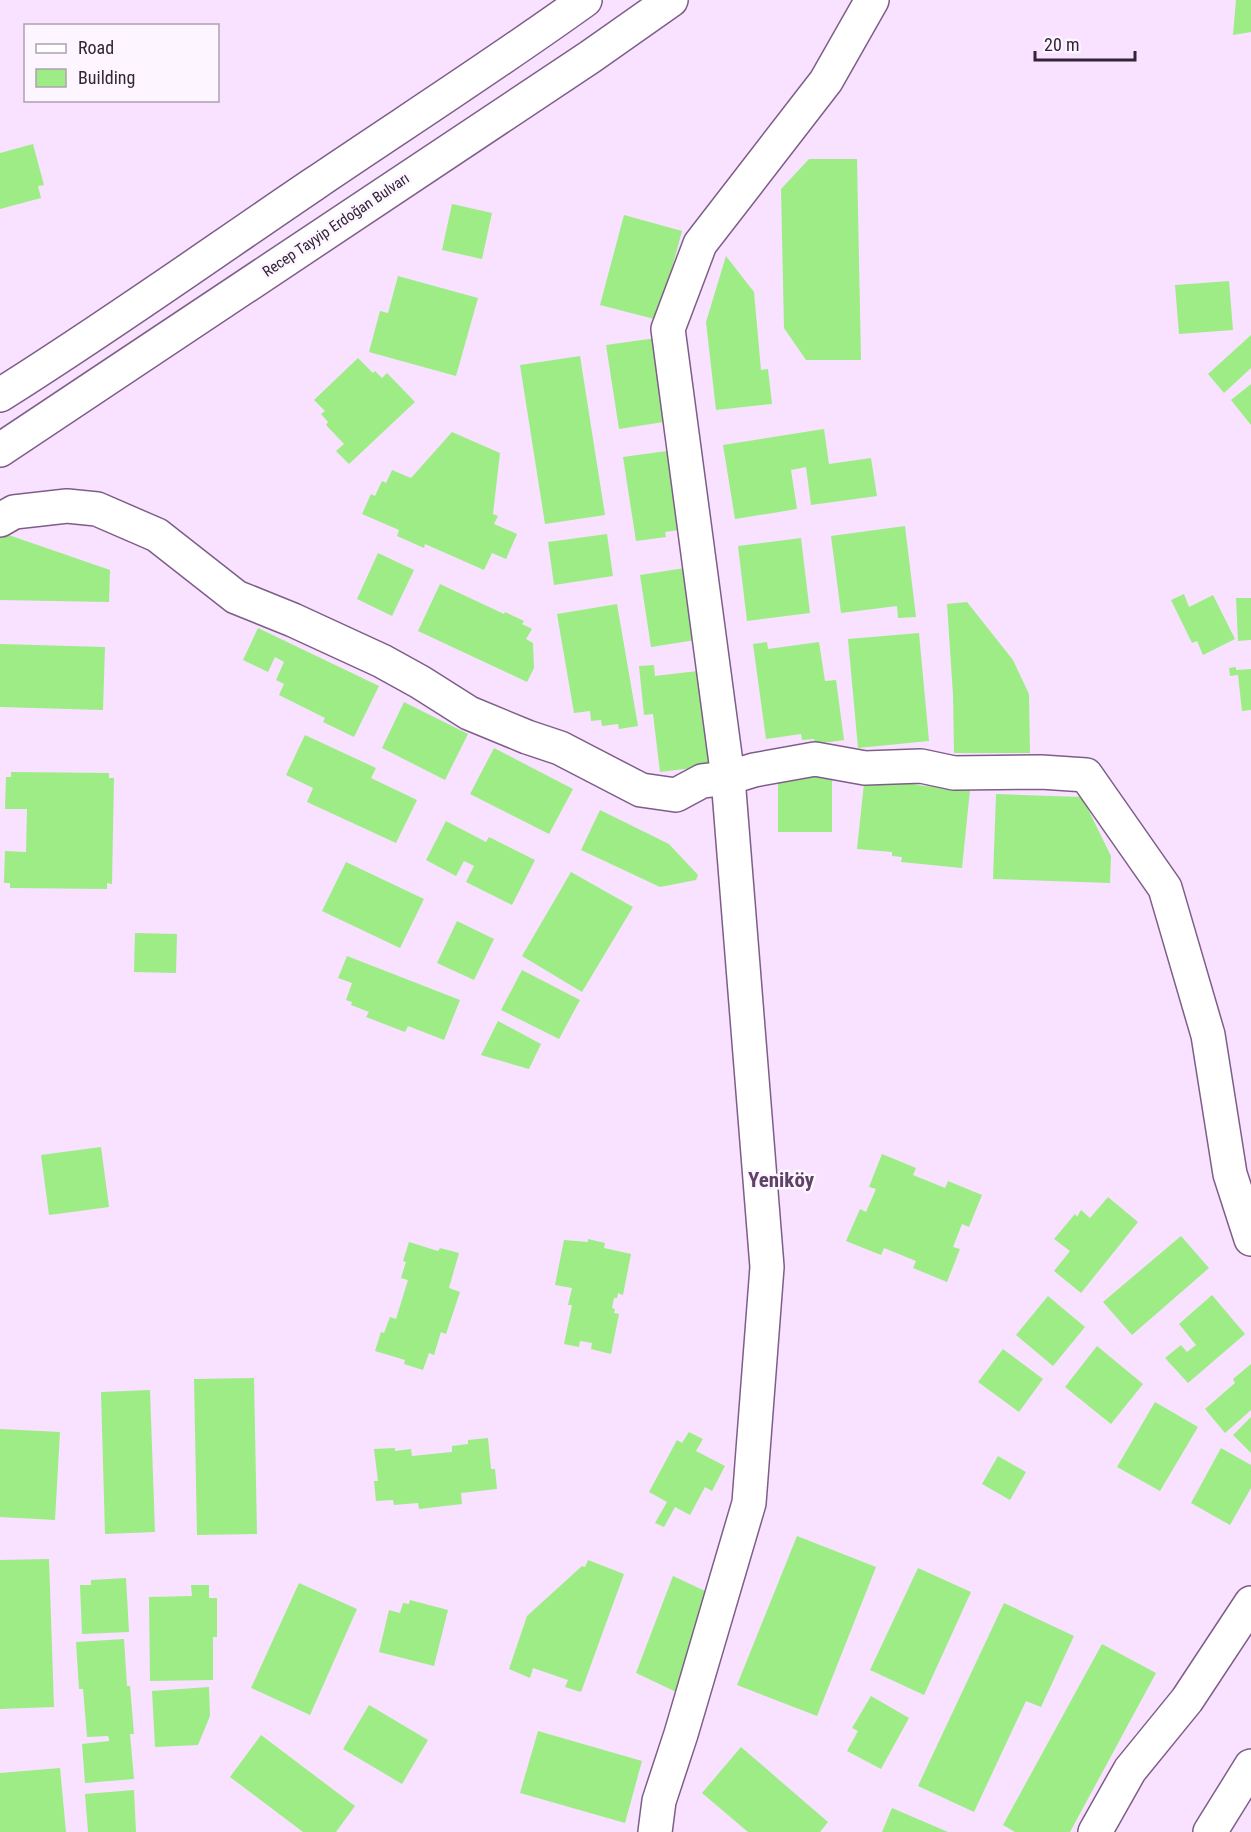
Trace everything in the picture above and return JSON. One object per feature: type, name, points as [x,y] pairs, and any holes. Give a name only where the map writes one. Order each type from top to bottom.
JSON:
[{"type":"street","points":[[0,395],[87,341],[314,184],[501,60],[585,0]]},
{"type":"street","name":"Recep Tayyip Erdoğan Bulvarı","points":[[0,450],[590,57],[671,0]]},
{"type":"street","points":[[655,1832],[659,1801],[749,1503],[767,1267],[728,778],[668,329],[700,244],[826,81],[872,0]]},
{"type":"street","points":[[0,520],[14,512],[67,506],[97,508],[157,535],[236,597],[293,620],[382,661],[469,713],[560,748],[640,790],[676,795],[702,781],[728,778],[754,770],[815,759],[865,768],[921,766],[954,773],[1041,772],[1086,775],[1165,888],[1208,1035],[1230,1174],[1251,1239]]},
{"type":"street","points":[[1095,1832],[1130,1770],[1187,1700],[1251,1603]]},
{"type":"street","points":[[1210,1832],[1251,1766]]},
{"type":"building","points":[[1236,0],[1251,0],[1251,32],[1233,35]]},
{"type":"building","points":[[33,144],[44,185],[38,186],[41,198],[0,209],[0,153]]},
{"type":"building","points":[[809,159],[857,159],[861,360],[806,360],[784,328],[781,189]]},
{"type":"building","points":[[452,204],[492,213],[482,259],[442,250]]},
{"type":"building","points":[[624,215],[682,231],[658,320],[600,305]]},
{"type":"building","points":[[726,256],[754,292],[761,370],[768,369],[772,404],[716,410],[706,322]]},
{"type":"building","points":[[398,276],[478,298],[456,376],[369,352],[380,311],[388,313]]},
{"type":"building","points":[[1229,281],[1233,330],[1179,334],[1175,285]]},
{"type":"building","points":[[1251,335],[1251,368],[1224,393],[1208,374]]},
{"type":"building","points":[[656,338],[670,421],[619,429],[606,345]]},
{"type":"building","points":[[580,356],[605,515],[545,524],[520,365]]},
{"type":"building","points":[[358,358],[373,373],[375,371],[382,378],[387,373],[415,402],[349,464],[336,451],[344,444],[326,425],[328,422],[321,414],[325,411],[314,400]]},
{"type":"building","points":[[1251,384],[1251,425],[1231,400]]},
{"type":"building","points":[[824,429],[829,464],[871,458],[877,496],[811,505],[806,467],[791,470],[797,509],[735,519],[723,445]]},
{"type":"building","points":[[452,432],[500,453],[493,514],[498,516],[494,524],[517,534],[506,559],[492,553],[484,570],[425,544],[424,548],[397,536],[399,530],[362,514],[371,494],[375,496],[382,481],[386,483],[392,470],[411,478]]},
{"type":"building","points":[[674,450],[686,529],[665,532],[666,537],[636,541],[623,457]]},
{"type":"building","points":[[905,526],[916,617],[898,618],[897,606],[841,613],[831,536]]},
{"type":"building","points":[[0,532],[110,570],[109,602],[0,600]]},
{"type":"building","points":[[607,534],[613,576],[554,585],[548,542]]},
{"type":"building","points":[[801,538],[810,613],[747,621],[738,546]]},
{"type":"building","points":[[378,553],[414,570],[392,616],[357,599]]},
{"type":"building","points":[[691,567],[702,639],[651,647],[640,575]]},
{"type":"building","points":[[440,584],[524,621],[522,624],[532,629],[526,639],[533,643],[534,668],[527,682],[418,631]]},
{"type":"building","points":[[1184,594],[1189,607],[1213,595],[1235,639],[1203,655],[1197,641],[1192,643],[1171,600]]},
{"type":"building","points":[[1236,598],[1251,598],[1251,640],[1238,641]]},
{"type":"building","points":[[967,602],[1013,660],[1029,694],[1030,753],[954,753],[947,604]]},
{"type":"building","points":[[617,604],[638,726],[619,729],[618,724],[602,726],[601,720],[591,721],[590,711],[574,713],[557,614]]},
{"type":"building","points":[[258,628],[379,686],[354,737],[323,722],[325,718],[279,695],[284,684],[276,680],[284,662],[275,657],[268,672],[243,660]]},
{"type":"building","points":[[919,633],[929,741],[858,748],[848,639]]},
{"type":"building","points":[[767,642],[768,649],[819,642],[825,681],[836,680],[844,740],[815,744],[814,739],[802,740],[801,734],[766,739],[753,644]]},
{"type":"building","points":[[0,644],[105,647],[103,710],[0,707]]},
{"type":"building","points":[[654,665],[655,676],[706,670],[717,765],[660,772],[653,714],[644,715],[639,666]]},
{"type":"building","points":[[1236,667],[1236,670],[1251,669],[1251,710],[1242,711],[1238,675],[1230,676],[1229,668]]},
{"type":"building","points":[[404,702],[468,734],[445,780],[382,748]]},
{"type":"building","points":[[305,735],[376,768],[371,778],[417,800],[396,843],[307,802],[313,788],[286,775]]},
{"type":"building","points":[[494,748],[573,789],[549,834],[470,794]]},
{"type":"building","points":[[778,769],[832,769],[832,832],[778,832]]},
{"type":"building","points":[[11,772],[109,773],[109,778],[114,778],[112,884],[107,883],[107,889],[10,888],[10,883],[4,883],[5,851],[26,852],[27,809],[5,809],[6,777],[11,777]]},
{"type":"building","points":[[865,774],[917,779],[916,785],[970,790],[962,868],[901,862],[902,857],[892,856],[892,852],[857,849]]},
{"type":"building","points":[[996,794],[1082,797],[1111,856],[1110,883],[993,879]]},
{"type":"building","points":[[600,810],[669,844],[698,875],[696,880],[660,887],[581,850]]},
{"type":"building","points":[[446,821],[486,842],[489,837],[535,860],[512,905],[466,882],[474,866],[464,861],[456,876],[426,860]]},
{"type":"building","points":[[346,862],[424,899],[400,948],[322,911]]},
{"type":"building","points":[[571,872],[633,907],[582,992],[522,956]]},
{"type":"building","points":[[457,921],[494,939],[474,980],[437,963]]},
{"type":"building","points":[[135,933],[177,934],[176,973],[134,972]]},
{"type":"building","points":[[347,956],[460,1000],[444,1040],[408,1026],[405,1032],[366,1017],[369,1012],[351,1005],[352,1002],[346,1000],[352,983],[338,978]]},
{"type":"building","points":[[522,970],[580,1000],[559,1039],[501,1010]]},
{"type":"building","points":[[498,1021],[541,1044],[529,1069],[481,1055]]},
{"type":"building","points":[[101,1147],[109,1207],[49,1215],[41,1155]]},
{"type":"building","points":[[882,1154],[916,1168],[913,1175],[945,1188],[948,1181],[982,1195],[969,1227],[962,1224],[953,1247],[960,1249],[947,1282],[913,1268],[916,1261],[884,1248],[881,1255],[846,1241],[860,1209],[866,1212],[876,1189],[869,1187]]},
{"type":"building","points":[[1108,1197],[1138,1222],[1081,1293],[1054,1271],[1070,1251],[1054,1239],[1075,1214],[1077,1217],[1081,1210],[1090,1218]]},
{"type":"building","points":[[1181,1236],[1209,1268],[1132,1335],[1103,1302]]},
{"type":"building","points":[[588,1239],[605,1243],[604,1248],[631,1254],[623,1295],[618,1293],[617,1298],[614,1298],[612,1308],[615,1309],[614,1313],[619,1314],[611,1354],[591,1349],[592,1343],[580,1341],[579,1347],[564,1344],[572,1305],[568,1305],[572,1288],[555,1285],[564,1240],[588,1242]]},
{"type":"building","points":[[409,1242],[438,1251],[440,1248],[459,1253],[449,1288],[460,1292],[446,1334],[441,1332],[434,1355],[429,1353],[423,1370],[404,1364],[405,1360],[375,1351],[381,1332],[384,1333],[390,1317],[396,1319],[408,1280],[401,1278]]},
{"type":"building","points":[[1212,1295],[1245,1334],[1188,1383],[1165,1358],[1181,1345],[1187,1352],[1196,1345],[1179,1324]]},
{"type":"building","points":[[1048,1296],[1085,1327],[1053,1366],[1016,1335]]},
{"type":"building","points":[[1097,1346],[1143,1384],[1111,1424],[1065,1387]]},
{"type":"building","points":[[1003,1349],[1043,1379],[1019,1412],[978,1382]]},
{"type":"building","points":[[1251,1364],[1251,1410],[1225,1433],[1205,1409],[1235,1383],[1233,1379]]},
{"type":"building","points":[[254,1378],[257,1534],[197,1535],[194,1379]]},
{"type":"building","points":[[150,1390],[155,1532],[105,1534],[101,1392]]},
{"type":"building","points":[[1155,1402],[1198,1427],[1160,1491],[1117,1467]]},
{"type":"building","points":[[1251,1417],[1251,1453],[1233,1435]]},
{"type":"building","points":[[0,1429],[60,1432],[55,1520],[0,1517]]},
{"type":"building","points":[[689,1432],[703,1439],[696,1451],[725,1466],[712,1491],[705,1487],[690,1515],[675,1507],[664,1527],[655,1523],[667,1502],[649,1492],[677,1440],[682,1443]]},
{"type":"building","points":[[488,1438],[491,1469],[495,1469],[497,1489],[461,1493],[462,1504],[419,1509],[418,1503],[394,1505],[393,1500],[376,1501],[374,1481],[378,1481],[374,1449],[395,1448],[395,1451],[411,1449],[412,1456],[452,1452],[452,1446],[468,1444],[468,1440]]},
{"type":"building","points":[[1221,1448],[1251,1465],[1251,1488],[1230,1525],[1191,1503]]},
{"type":"building","points":[[998,1456],[1026,1472],[1010,1500],[982,1484]]},
{"type":"building","points":[[797,1536],[876,1567],[817,1716],[737,1685]]},
{"type":"building","points":[[49,1559],[54,1707],[0,1709],[0,1560]]},
{"type":"building","points":[[588,1560],[624,1574],[581,1692],[565,1687],[568,1680],[533,1668],[530,1678],[509,1669],[527,1616],[582,1566],[585,1567]]},
{"type":"building","points":[[918,1568],[971,1592],[924,1695],[870,1670]]},
{"type":"building","points":[[673,1576],[720,1598],[689,1698],[636,1673]]},
{"type":"building","points":[[126,1578],[129,1632],[82,1634],[80,1585],[91,1585],[91,1580]]},
{"type":"building","points":[[299,1583],[357,1609],[310,1715],[251,1688]]},
{"type":"building","points":[[191,1585],[209,1585],[209,1598],[217,1598],[217,1637],[213,1637],[213,1680],[150,1681],[149,1597],[192,1596]]},
{"type":"building","points":[[410,1600],[448,1610],[434,1666],[379,1652],[389,1610],[400,1613],[403,1603],[409,1604]]},
{"type":"building","points":[[1004,1603],[1074,1636],[1041,1707],[1026,1701],[974,1812],[918,1786]]},
{"type":"building","points":[[124,1639],[127,1686],[130,1686],[134,1734],[130,1734],[134,1779],[85,1783],[82,1744],[109,1741],[109,1739],[108,1736],[87,1737],[83,1689],[79,1689],[76,1642]]},
{"type":"building","points":[[1102,1644],[1156,1673],[1070,1832],[1015,1832],[1003,1825]]},
{"type":"building","points":[[209,1687],[210,1716],[198,1745],[155,1747],[152,1691]]},
{"type":"building","points":[[871,1696],[909,1718],[881,1769],[847,1751],[858,1731],[852,1728]]},
{"type":"building","points":[[369,1705],[428,1740],[402,1784],[343,1749]]},
{"type":"building","points":[[538,1731],[642,1761],[625,1823],[520,1793]]},
{"type":"building","points":[[261,1735],[355,1806],[336,1832],[303,1832],[230,1777]]},
{"type":"building","points":[[741,1747],[828,1822],[820,1832],[748,1832],[702,1793]]},
{"type":"building","points":[[60,1768],[66,1832],[0,1832],[0,1773]]},
{"type":"building","points":[[134,1790],[136,1832],[88,1832],[85,1794]]},
{"type":"building","points":[[892,1808],[948,1832],[882,1832]]},
{"type":"district","name":"Yeniköy","points":[[781,1180]]}]
